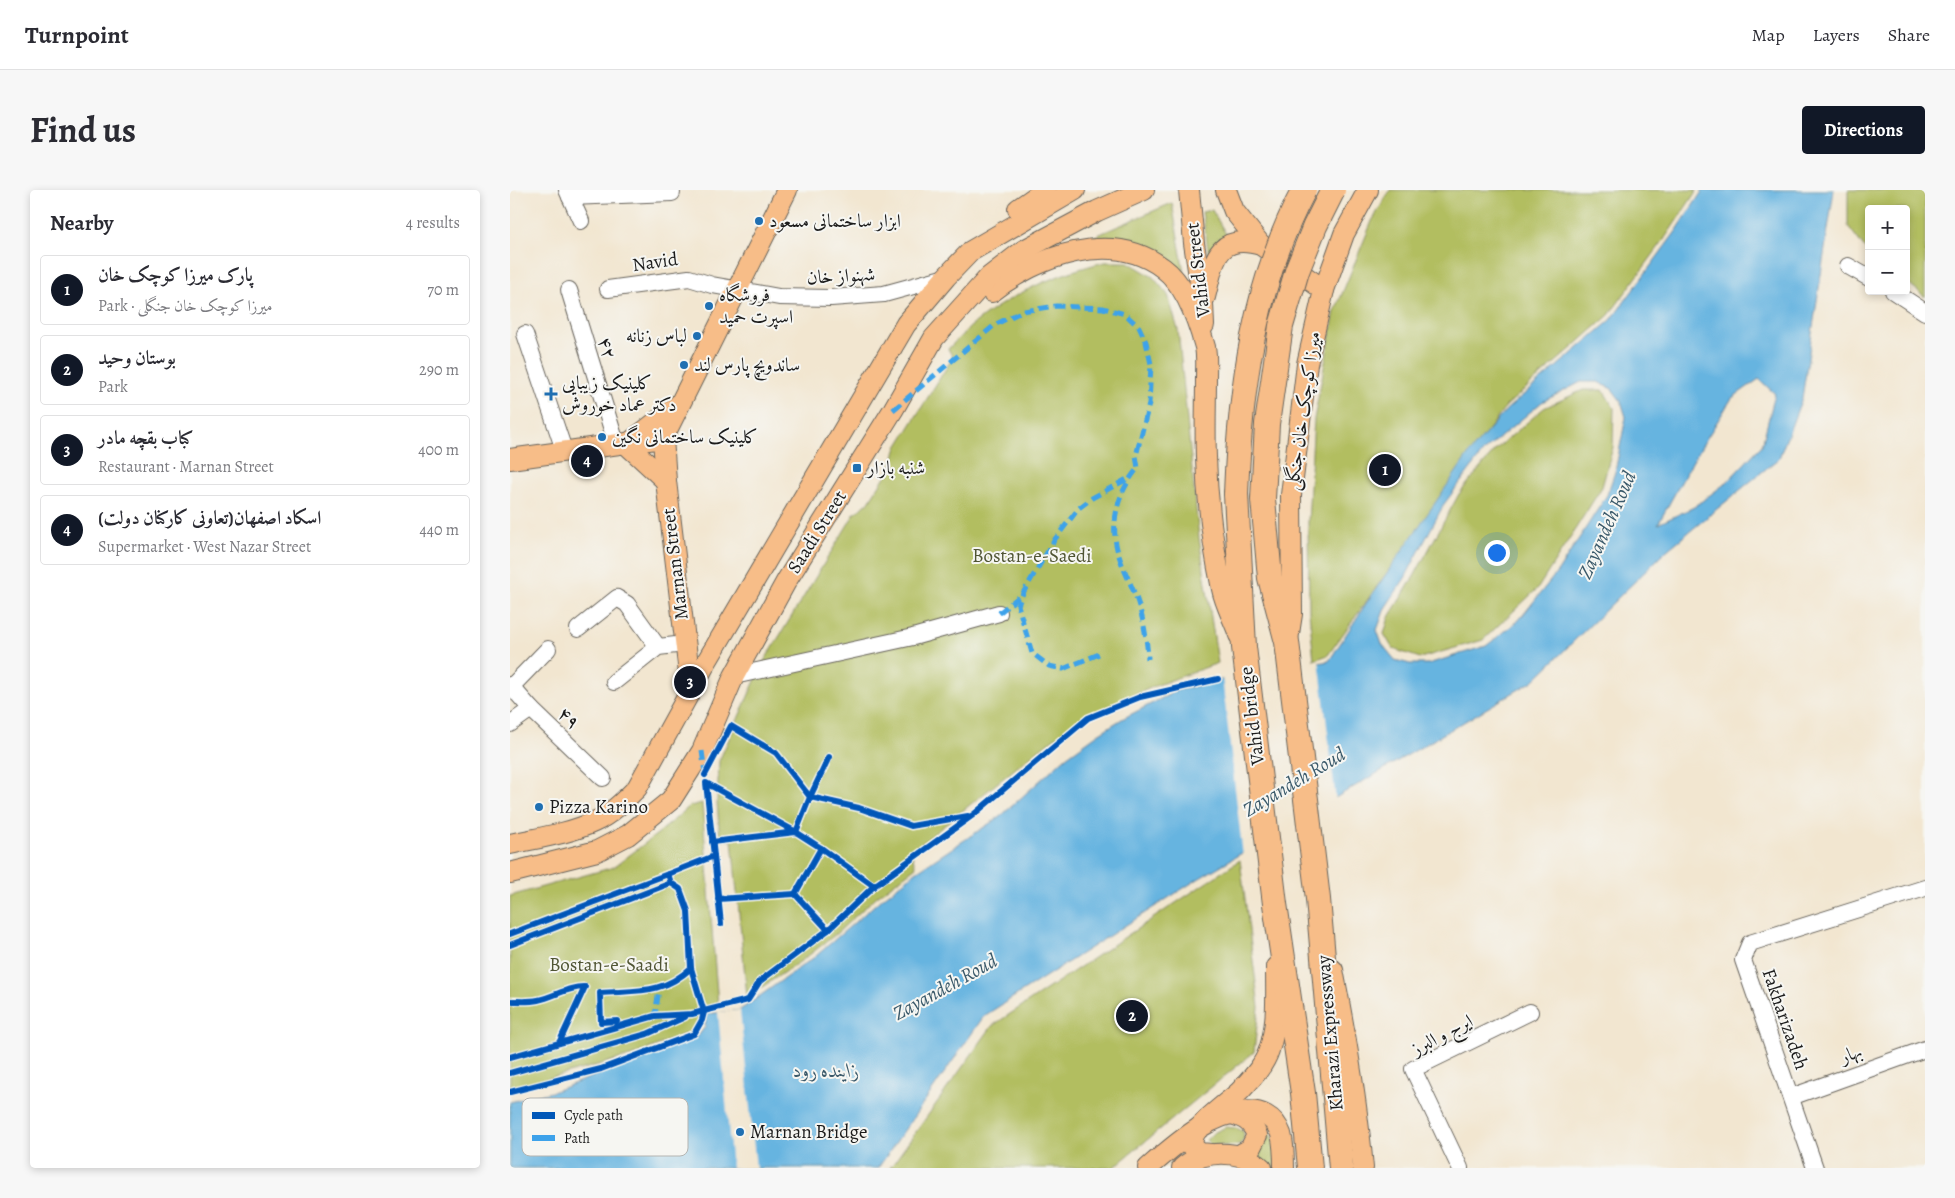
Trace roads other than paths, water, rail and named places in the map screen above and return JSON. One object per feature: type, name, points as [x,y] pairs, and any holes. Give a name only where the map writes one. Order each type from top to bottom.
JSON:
[{"type":"highway","name":"Vahid bridge","points":[[1275,904],[1244,647],[1236,494],[1238,431],[1246,374],[1262,294],[1290,216],[1304,190]]},
{"type":"highway","points":[[1318,899],[1287,642],[1270,578],[1263,499],[1267,424],[1281,326],[1297,271],[1315,226],[1333,190]]},
{"type":"highway","name":"Kharazi Expressway","points":[[1318,899],[1341,1168]]},
{"type":"highway","name":"Kharazi Expressway","points":[[1275,904],[1303,1093],[1310,1168]]},
{"type":"main road","points":[[510,459],[565,453],[663,438],[787,190]]},
{"type":"main road","points":[[971,251],[1000,222],[1046,190]]},
{"type":"main road","name":"Saadi Street","points":[[510,844],[596,822],[637,788],[707,661],[906,324],[971,251],[1075,190]]},
{"type":"main road","name":"Saadi Street","points":[[510,873],[597,850],[628,835],[671,800],[702,751],[734,676],[787,580],[893,410],[934,338],[989,277],[1024,250],[1097,211],[1144,190]]},
{"type":"main road","name":"Vahid Street","points":[[1190,190],[1194,243],[1203,303],[1206,349],[1206,459],[1211,524],[1222,590],[1244,647]]},
{"type":"main road","points":[[1226,190],[1234,211],[1261,245],[1324,290]]},
{"type":"main road","name":"میرزا کوچک خان جنگلی","points":[[1287,642],[1292,614],[1291,495],[1307,364],[1324,290],[1344,234],[1368,190]]},
{"type":"main road","points":[[1203,303],[1214,261],[1223,248],[1238,242],[1251,242],[1261,245]]},
{"type":"main road","points":[[934,338],[1010,277],[1057,256],[1102,248],[1122,249],[1144,257],[1163,268],[1179,284],[1190,306],[1206,349]]},
{"type":"main road","points":[[622,445],[681,403]]},
{"type":"main road","name":"Marnan Street","points":[[663,438],[666,481],[692,690]]},
{"type":"main road","points":[[622,445],[666,481]]},
{"type":"main road","points":[[684,634],[707,661],[734,676]]},
{"type":"main road","points":[[1318,899],[1347,1040],[1358,1111],[1363,1168]]},
{"type":"main road","points":[[1148,1168],[1199,1128],[1240,1090],[1260,1068],[1269,1051],[1277,1006],[1275,904]]},
{"type":"main road","points":[[1262,1168],[1250,1159],[1238,1155],[1200,1153],[1193,1147],[1192,1138],[1199,1128],[1231,1114],[1245,1111],[1265,1113],[1275,1122],[1282,1141],[1284,1168]]},
{"type":"main road","points":[[1231,1114],[1246,1118],[1253,1125],[1257,1135],[1250,1150],[1238,1155]]},
{"type":"main road","points":[[1182,1168],[1198,1158],[1211,1154]]},
{"type":"street","points":[[581,221],[569,193],[672,193]]},
{"type":"street","points":[[1848,266],[1865,276]]},
{"type":"street","name":"شهنواز خان","points":[[736,289],[779,297],[831,298],[884,294],[946,277]]},
{"type":"street","name":"Navid","points":[[608,289],[689,278],[712,285],[736,289]]},
{"type":"street","name":"۴۲","points":[[569,290],[622,445]]},
{"type":"street","points":[[1899,295],[1925,312]]},
{"type":"street","points":[[525,334],[565,453]]},
{"type":"street","points":[[578,629],[617,598],[627,604],[658,647]]},
{"type":"street","points":[[734,676],[913,637],[999,613]]},
{"type":"street","points":[[614,682],[658,647],[684,634]]},
{"type":"street","points":[[511,686],[548,649]]},
{"type":"street","name":"۴۹","points":[[511,686],[531,709],[603,778]]},
{"type":"street","points":[[510,724],[531,709]]},
{"type":"street","name":"Fakharizadeh","points":[[1815,1168],[1743,960],[1750,943],[1925,888]]},
{"type":"street","name":"ایرج و البرز","points":[[1460,1168],[1413,1069],[1530,1012]]},
{"type":"street","name":"بهار","points":[[1791,1097],[1925,1049]]},
{"type":"water","name":"زاینده رود","points":[[1703,190],[1834,190],[1802,398],[1779,458],[1666,551],[1533,681],[1198,879],[984,1016],[878,1168],[510,1168],[510,1102],[522,1099],[522,1156],[688,1156],[688,1098],[526,1098],[555,1091],[698,1036],[705,1027],[706,1014],[740,1010],[816,956],[916,872],[1001,816],[1066,757],[1122,719],[1178,690],[1221,680],[1329,661],[1369,599],[1470,452],[1507,409],[1611,320],[1677,230]],"holes":[[[1759,379],[1775,394],[1762,445],[1726,483],[1694,507],[1658,524],[1695,457],[1732,398]],[[1581,382],[1598,382],[1612,389],[1621,401],[1626,417],[1615,472],[1607,495],[1558,571],[1519,620],[1486,646],[1428,664],[1410,664],[1395,660],[1382,644],[1377,630],[1385,608],[1405,578],[1444,504],[1484,451],[1542,402]]]},
{"type":"place","name":"ابزار ساختمانی مسعود","points":[[759,221]]},
{"type":"place","name":"فروشگاه اسپرت حمید","points":[[709,306]]},
{"type":"place","name":"لباس زنانه","points":[[697,336]]},
{"type":"place","name":"ساندویچ پارس لند","points":[[684,365]]},
{"type":"place","name":"کلینیک زیبایی دکتر عماد خوروش","points":[[551,394]]},
{"type":"place","name":"کلینیک ساختمانی نگین","points":[[602,437]]},
{"type":"place","name":"اسکاد اصفهان(تعاونی کارکنان دولت)","points":[[587,461]]},
{"type":"place","name":"شنبه بازار","points":[[857,468]]},
{"type":"place","name":"پارک میرزا کوچک خان","points":[[1385,470]]},
{"type":"place","name":"کباب بقچه مادر","points":[[690,682]]},
{"type":"place","name":"Pizza Karino","points":[[539,807]]},
{"type":"place","name":"بوستان وحید","points":[[1132,1016]]},
{"type":"place","name":"Marnan Bridge","points":[[740,1132]]},
{"type":"water label","name":"Zayandeh Roud","points":[[1607,525]]},
{"type":"water label","name":"Zayandeh Roud","points":[[1294,782]]},
{"type":"water label","name":"Zayandeh Roud","points":[[945,987]]},
{"type":"park label","name":"Bostan-e-Saedi","points":[[1032,556]]},
{"type":"park label","name":"Bostan-e-Saadi","points":[[609,965]]}]
